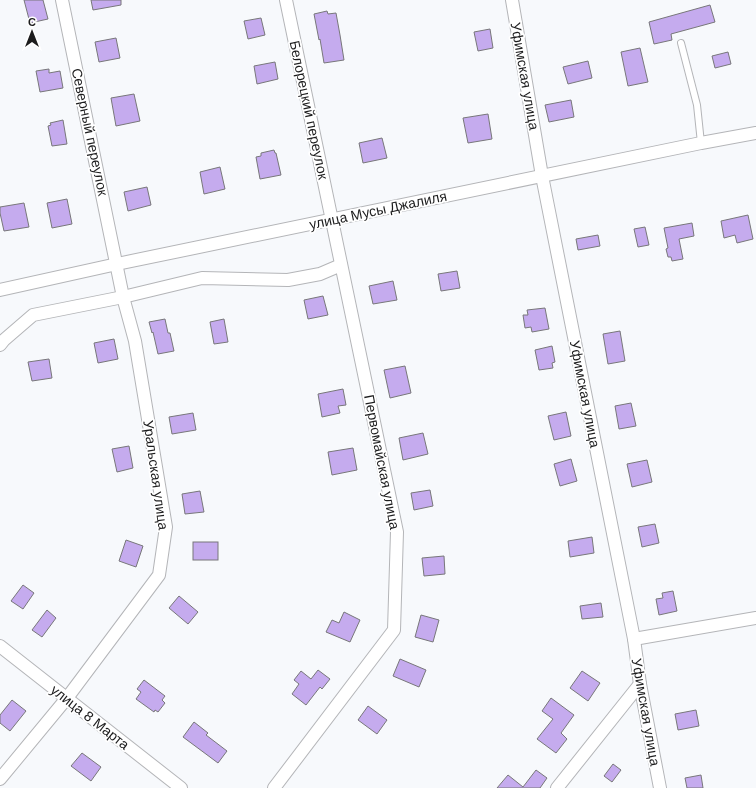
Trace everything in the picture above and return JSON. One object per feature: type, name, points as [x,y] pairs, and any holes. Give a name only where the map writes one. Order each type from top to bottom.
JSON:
[{"type":"street","name":"Северный переулок","points":[[62,0],[117,264]]},
{"type":"street","name":"Белорецкий переулок","points":[[286,0],[332,220]]},
{"type":"street","name":"Уфимская улица","points":[[512,0],[542,176],[634,639],[640,684],[660,788]]},
{"type":"street","name":"улица Мусы Джалиля","points":[[0,290],[117,264],[701,143],[756,133]]},
{"type":"street","name":"Первомайская улица","points":[[274,788],[394,630],[397,532],[332,220]]},
{"type":"street","name":"Уральская улица","points":[[0,779],[67,698],[159,575],[166,527],[135,341],[123,296],[117,264]]},
{"type":"street","points":[[2,343],[33,315],[202,278],[288,280],[320,274],[341,265]]},
{"type":"street","points":[[634,639],[756,618]]},
{"type":"street","name":"улица 8 Марта","points":[[0,646],[181,788]]},
{"type":"street","points":[[557,788],[640,684]]},
{"type":"lane","points":[[680,44],[697,105],[701,143]]},
{"type":"building","points":[[24,0],[43,0],[48,19],[30,23]]},
{"type":"building","points":[[91,0],[121,0],[121,5],[93,10]]},
{"type":"building","points":[[710,5],[715,22],[671,34],[672,40],[654,44],[649,22]]},
{"type":"building","points":[[327,11],[328,14],[336,13],[344,60],[324,63],[314,14]]},
{"type":"building","points":[[261,18],[265,35],[248,39],[244,21]]},
{"type":"building","points":[[490,29],[493,48],[478,51],[474,32]]},
{"type":"building","points":[[116,38],[120,58],[99,62],[95,42]]},
{"type":"building","points":[[640,48],[648,82],[628,86],[621,52]]},
{"type":"building","points":[[728,52],[731,64],[715,68],[712,56]]},
{"type":"building","points":[[588,61],[592,78],[568,84],[563,67]]},
{"type":"building","points":[[275,62],[278,79],[257,84],[254,66]]},
{"type":"building","points":[[49,69],[49,73],[60,71],[63,88],[40,92],[36,71]]},
{"type":"building","points":[[134,94],[140,121],[116,126],[111,98]]},
{"type":"building","points":[[571,100],[574,117],[549,122],[545,105]]},
{"type":"building","points":[[488,114],[492,139],[468,143],[463,118]]},
{"type":"building","points":[[63,120],[67,144],[52,146],[48,126],[51,125],[50,123]]},
{"type":"building","points":[[382,138],[387,158],[363,163],[359,143]]},
{"type":"building","points":[[274,150],[281,175],[260,179],[256,157],[261,156],[261,153]]},
{"type":"building","points":[[220,167],[225,189],[204,194],[200,172]]},
{"type":"building","points":[[147,187],[151,205],[128,211],[124,192]]},
{"type":"building","points":[[67,199],[72,224],[52,228],[47,203]]},
{"type":"building","points":[[24,203],[29,227],[4,231],[0,207]]},
{"type":"building","points":[[748,215],[753,239],[737,243],[735,235],[724,238],[721,221]]},
{"type":"building","points":[[692,223],[694,236],[679,239],[683,259],[672,261],[671,257],[668,257],[666,249],[668,248],[664,228]]},
{"type":"building","points":[[645,227],[649,245],[638,247],[634,229]]},
{"type":"building","points":[[598,235],[600,246],[578,250],[576,239]]},
{"type":"building","points":[[457,271],[460,288],[441,291],[438,274]]},
{"type":"building","points":[[393,281],[397,300],[373,304],[369,286]]},
{"type":"building","points":[[323,296],[328,315],[308,319],[304,300]]},
{"type":"building","points":[[545,308],[549,329],[532,332],[531,327],[525,328],[523,315],[528,315],[527,310]]},
{"type":"building","points":[[165,319],[174,351],[158,354],[149,322]]},
{"type":"building","points":[[224,319],[228,342],[214,344],[210,322]]},
{"type":"building","points":[[620,331],[625,361],[608,364],[603,334]]},
{"type":"building","points":[[114,339],[118,359],[98,363],[94,343]]},
{"type":"building","points":[[552,346],[555,362],[552,363],[553,368],[539,370],[535,350]]},
{"type":"building","points":[[49,359],[52,378],[32,381],[28,362]]},
{"type":"building","points":[[405,366],[411,393],[390,398],[384,370]]},
{"type":"building","points":[[343,389],[346,405],[338,406],[340,413],[322,417],[318,394]]},
{"type":"building","points":[[631,403],[636,426],[619,429],[615,406]]},
{"type":"building","points":[[566,412],[571,436],[554,440],[548,416]]},
{"type":"building","points":[[193,413],[196,430],[172,434],[169,417]]},
{"type":"building","points":[[423,433],[428,454],[403,460],[399,438]]},
{"type":"building","points":[[129,446],[133,468],[117,472],[112,449]]},
{"type":"building","points":[[353,448],[357,470],[332,475],[328,452]]},
{"type":"building","points":[[571,459],[577,481],[560,486],[554,464]]},
{"type":"building","points":[[647,460],[652,482],[632,487],[627,464]]},
{"type":"building","points":[[430,490],[433,506],[414,510],[411,493]]},
{"type":"building","points":[[200,491],[204,512],[185,514],[182,494]]},
{"type":"building","points":[[655,524],[659,543],[642,547],[638,527]]},
{"type":"building","points":[[592,537],[594,553],[570,557],[568,541]]},
{"type":"building","points":[[126,540],[143,546],[136,567],[119,561]]},
{"type":"building","points":[[193,542],[218,542],[218,560],[193,560]]},
{"type":"building","points":[[444,556],[445,574],[424,576],[422,558]]},
{"type":"building","points":[[23,585],[34,593],[23,609],[11,601]]},
{"type":"building","points":[[673,591],[677,611],[659,615],[656,599],[663,598],[662,593]]},
{"type":"building","points":[[179,596],[198,612],[188,624],[169,608]]},
{"type":"building","points":[[601,603],[603,617],[582,619],[580,606]]},
{"type":"building","points":[[47,610],[56,618],[42,637],[32,630]]},
{"type":"building","points":[[344,612],[360,620],[350,642],[326,632],[332,620],[339,623]]},
{"type":"building","points":[[421,615],[439,620],[433,642],[415,637]]},
{"type":"building","points":[[400,659],[426,670],[419,687],[393,676]]},
{"type":"building","points":[[318,670],[330,679],[322,689],[320,687],[306,705],[292,694],[299,684],[294,680],[301,671],[311,679]]},
{"type":"building","points":[[582,671],[600,683],[588,701],[570,688]]},
{"type":"building","points":[[144,680],[165,696],[162,700],[165,703],[158,712],[155,710],[154,712],[136,699],[141,692],[137,689]]},
{"type":"building","points":[[551,698],[574,715],[561,733],[567,739],[556,753],[537,739],[553,719],[542,711]]},
{"type":"building","points":[[12,700],[26,711],[10,731],[0,723],[0,715]]},
{"type":"building","points":[[368,706],[387,720],[377,734],[358,720]]},
{"type":"building","points":[[696,710],[699,726],[678,730],[675,714]]},
{"type":"building","points":[[194,722],[208,733],[206,735],[227,751],[218,763],[183,737]]},
{"type":"building","points":[[82,753],[101,767],[91,781],[71,766]]},
{"type":"building","points":[[613,764],[621,770],[612,782],[604,776]]},
{"type":"building","points":[[536,770],[547,778],[540,788],[497,788],[508,775],[523,787]]},
{"type":"building","points":[[701,775],[703,788],[687,788],[685,778]]}]
